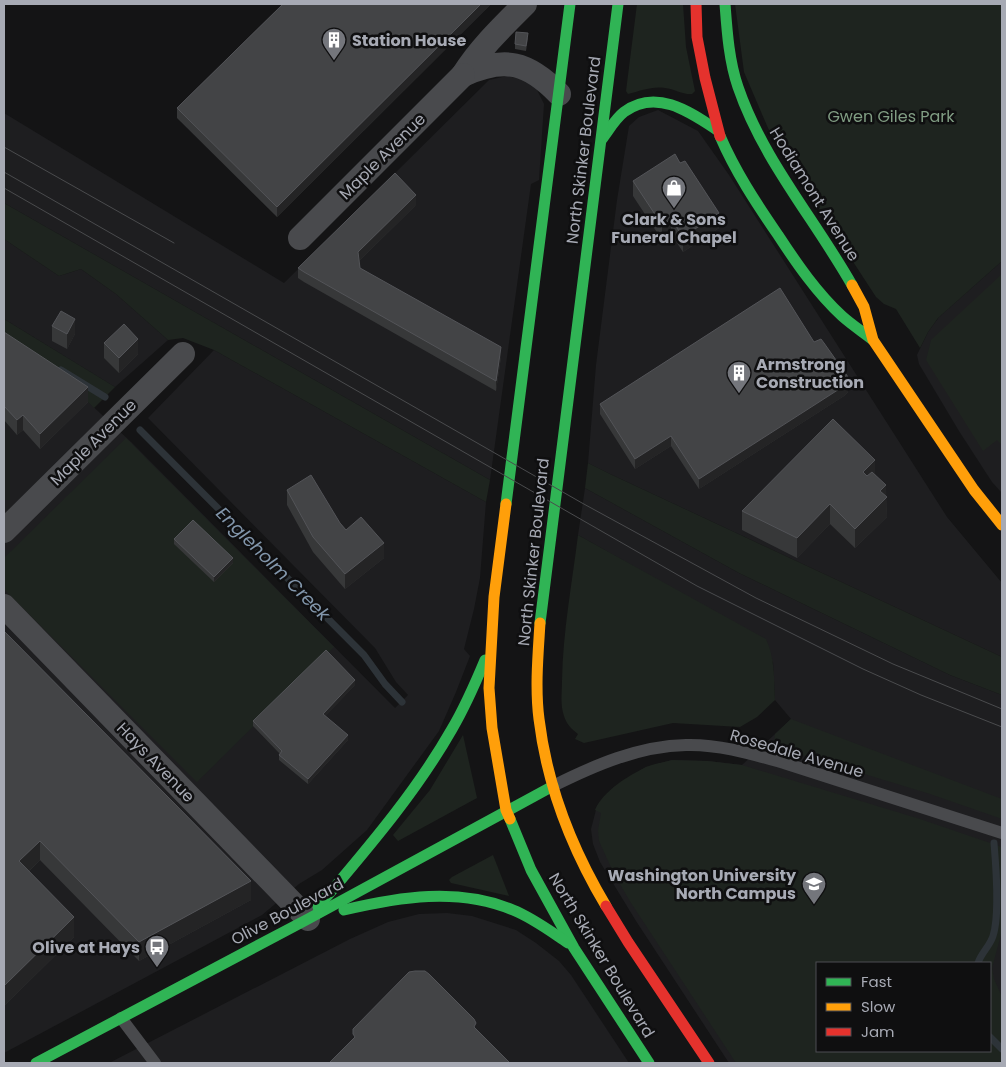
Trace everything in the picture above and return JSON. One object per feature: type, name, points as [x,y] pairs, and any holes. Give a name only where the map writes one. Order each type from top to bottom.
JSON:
[{"type":"main road","name":"North Skinker Boulevard","points":[[570,4],[560,94],[494,597],[489,688],[492,728],[506,810],[531,870],[574,948],[649,1063]]},
{"type":"main road","name":"North Skinker Boulevard","points":[[618,4],[539,634],[537,677],[539,721],[553,786],[573,842],[593,884],[615,921],[709,1063]]},
{"type":"main road","name":"Hodiamont Avenue","points":[[696,4],[697,37],[704,78],[717,130],[729,157],[751,196],[819,292],[843,317],[873,340],[959,468],[1002,525]]},
{"type":"main road","name":"Hodiamont Avenue","points":[[724,4],[728,42],[737,85],[749,116],[766,151],[845,273],[864,307],[873,340]]},
{"type":"main road","points":[[602,139],[624,112],[640,102],[659,100],[682,107],[717,130]]},
{"type":"main road","points":[[308,919],[418,784],[459,717],[482,668],[490,645]]},
{"type":"main road","name":"Olive Boulevard","points":[[36,1063],[308,919],[553,786]]},
{"type":"main road","points":[[308,919],[371,903],[404,897],[430,895],[458,896],[473,898],[517,912],[537,922],[574,948]]},
{"type":"street","name":"Maple Avenue","points":[[300,238],[464,75],[474,58],[486,44],[526,4]]},
{"type":"street","name":"Maple Avenue","points":[[464,75],[492,64],[516,65],[532,72],[560,94]]},
{"type":"street","name":"Maple Avenue","points":[[4,531],[183,354]]},
{"type":"street","name":"Hays Avenue","points":[[4,606],[308,919]]},
{"type":"lane","name":"Rosedale Avenue","points":[[553,786],[592,766],[634,752],[687,745],[720,748],[784,762],[1002,833]]},
{"type":"lane","points":[[121,1018],[155,1063]]},
{"type":"shaded area","points":[[507,76],[522,79],[535,86],[544,104],[539,180],[531,184],[490,480],[4,203],[4,113],[284,283],[489,80]]},
{"type":"shaded area","points":[[658,110],[698,131],[729,175],[947,517],[1002,583],[1002,657],[588,463],[596,365],[617,200],[629,126],[639,117]]},
{"type":"shaded area","points":[[4,239],[59,276],[81,269],[116,294],[168,340],[115,387],[4,319]]},
{"type":"shaded area","points":[[1002,261],[1002,493],[992,482],[959,431],[919,364],[917,355],[928,332],[939,317]]},
{"type":"shaded area","points":[[4,346],[85,399],[131,442],[395,708],[408,695],[396,682],[375,648],[148,418],[214,350],[486,502],[480,578],[464,649],[470,656],[439,731],[367,830],[322,870],[299,884],[262,915],[4,1053]]},
{"type":"shaded area","name":"Washington University North Campus","points":[[585,488],[739,573],[950,675],[1002,695],[1002,1063],[729,1063],[636,921],[600,862],[593,844],[591,829],[597,806],[604,797],[614,787],[646,767],[672,760],[708,761],[742,765],[791,719],[775,700],[773,662],[663,583],[578,535]]},
{"type":"shaded area","points":[[447,913],[472,916],[516,930],[559,961],[571,975],[629,1063],[109,1063],[350,939],[388,922],[419,914]]},
{"type":"green space","points":[[637,4],[683,4],[686,47],[695,91],[692,94],[660,88],[646,89],[628,94],[626,91]]},
{"type":"green space","name":"Gwen Giles Park","points":[[735,4],[1002,4],[1002,261],[938,318],[920,348],[896,309],[884,304],[876,297],[768,128],[744,72]]},
{"type":"green space","points":[[4,203],[490,480],[486,502],[214,350],[183,338],[168,340],[116,294],[81,269],[59,276],[4,239]]},
{"type":"green space","points":[[1002,274],[1002,445],[997,440],[983,451],[926,360],[931,340]]},
{"type":"green space","points":[[4,319],[115,387],[94,408],[85,399],[4,346]]},
{"type":"green space","points":[[126,438],[334,647],[197,782],[4,589],[4,558]]},
{"type":"green space","points":[[588,463],[1002,657],[1002,695],[950,675],[739,573],[585,488]]},
{"type":"green space","points":[[578,535],[766,639],[773,661],[775,700],[757,717],[740,727],[673,723],[584,743],[575,739],[578,734],[569,726],[565,719],[562,699],[564,644]]},
{"type":"green space","points":[[791,719],[1002,799],[1002,819],[930,794],[779,748],[774,742],[775,734]]},
{"type":"green space","points":[[463,735],[477,798],[398,841],[393,835],[430,790]]},
{"type":"green space","name":"Washington University North Campus","points":[[672,760],[708,761],[742,765],[920,819],[1002,847],[1002,931],[992,968],[994,979],[1002,997],[1002,1063],[736,1063],[631,903],[614,874],[599,841],[598,830],[601,813],[595,810],[599,803],[610,790],[649,766]]},
{"type":"green space","points":[[493,855],[509,896],[451,883],[449,880],[452,877]]},
{"type":"building","name":"Station House","points":[[283,4],[481,4],[277,207],[177,108]]},
{"type":"building","points":[[516,32],[528,33],[526,46],[515,44]]},
{"type":"building","name":"Clark & Sons Funeral Chapel","points":[[675,154],[680,163],[685,161],[719,213],[683,237],[671,219],[662,225],[633,181]]},
{"type":"building","points":[[395,173],[416,195],[358,252],[360,268],[501,347],[496,381],[298,268]]},
{"type":"building","name":"Armstrong Construction","points":[[780,288],[814,342],[821,339],[848,377],[848,382],[699,479],[671,436],[635,459],[600,404]]},
{"type":"building","points":[[61,311],[75,319],[67,334],[52,326]]},
{"type":"building","points":[[124,324],[138,339],[119,358],[104,343]]},
{"type":"building","points":[[4,332],[88,387],[40,434],[23,415],[17,420],[4,406]]},
{"type":"building","points":[[833,419],[875,460],[863,472],[867,476],[872,472],[886,485],[880,491],[887,497],[855,529],[830,504],[797,538],[742,511]]},
{"type":"building","points":[[311,475],[346,530],[361,517],[384,543],[345,574],[313,537],[287,490]]},
{"type":"building","points":[[193,520],[233,558],[214,577],[174,539]]},
{"type":"building","points":[[4,631],[251,881],[139,942],[40,841],[19,861],[74,917],[4,986]]},
{"type":"building","points":[[326,650],[355,680],[323,714],[348,735],[308,779],[279,755],[282,751],[253,721]]},
{"type":"building","points":[[425,971],[429,974],[474,1019],[476,1023],[474,1027],[510,1063],[329,1063],[355,1037],[353,1029],[409,972]]},
{"type":"waterway","name":"Engleholm Creek","points":[[61,370],[105,397]]},
{"type":"waterway","name":"Engleholm Creek","points":[[140,430],[364,655],[385,684],[402,702]]},
{"type":"waterway","points":[[978,962],[992,940],[995,927],[997,890],[994,843]]},
{"type":"waterway","points":[[991,1038],[1002,1049]]},
{"type":"tram line","points":[[4,147],[174,243]]},
{"type":"tram line","points":[[4,172],[582,503],[756,598],[893,664],[1002,709]]},
{"type":"tram line","points":[[4,188],[697,586],[863,669],[921,695],[1002,727]]},
{"type":"traffic: fast","points":[[506,504],[570,4]]},
{"type":"traffic: fast","points":[[540,623],[618,4]]},
{"type":"traffic: fast","points":[[725,4],[732,67],[749,114],[775,164],[852,285]]},
{"type":"traffic: fast","points":[[602,139],[624,112],[636,105],[648,102],[672,105],[696,116],[717,130]]},
{"type":"traffic: fast","points":[[720,136],[739,174],[792,257],[824,298],[842,316],[873,340]]},
{"type":"traffic: fast","points":[[318,907],[389,821],[438,753],[457,721],[485,660]]},
{"type":"traffic: fast","points":[[36,1063],[308,919],[553,786]]},
{"type":"traffic: fast","points":[[510,819],[531,870],[574,948],[649,1063]]},
{"type":"traffic: fast","points":[[344,910],[386,901],[428,896],[471,898],[520,913],[568,943]]},
{"type":"traffic: slow","points":[[852,285],[864,307],[873,340],[974,490],[1002,525]]},
{"type":"traffic: slow","points":[[506,504],[494,597],[489,688],[492,728],[506,810],[510,819]]},
{"type":"traffic: slow","points":[[540,623],[537,695],[539,719],[548,768],[572,839],[606,906]]},
{"type":"traffic: jam","points":[[696,4],[697,37],[720,136]]},
{"type":"traffic: jam","points":[[606,906],[709,1063]]},
{"type":"place","name":"Station House","points":[[334,61]]},
{"type":"place","name":"Clark & Sons Funeral Chapel","points":[[674,209]]},
{"type":"place","name":"Armstrong Construction","points":[[739,394]]},
{"type":"place","name":"Washington University North Campus","points":[[814,905]]},
{"type":"place","name":"Olive at Hays","points":[[157,968]]}]
